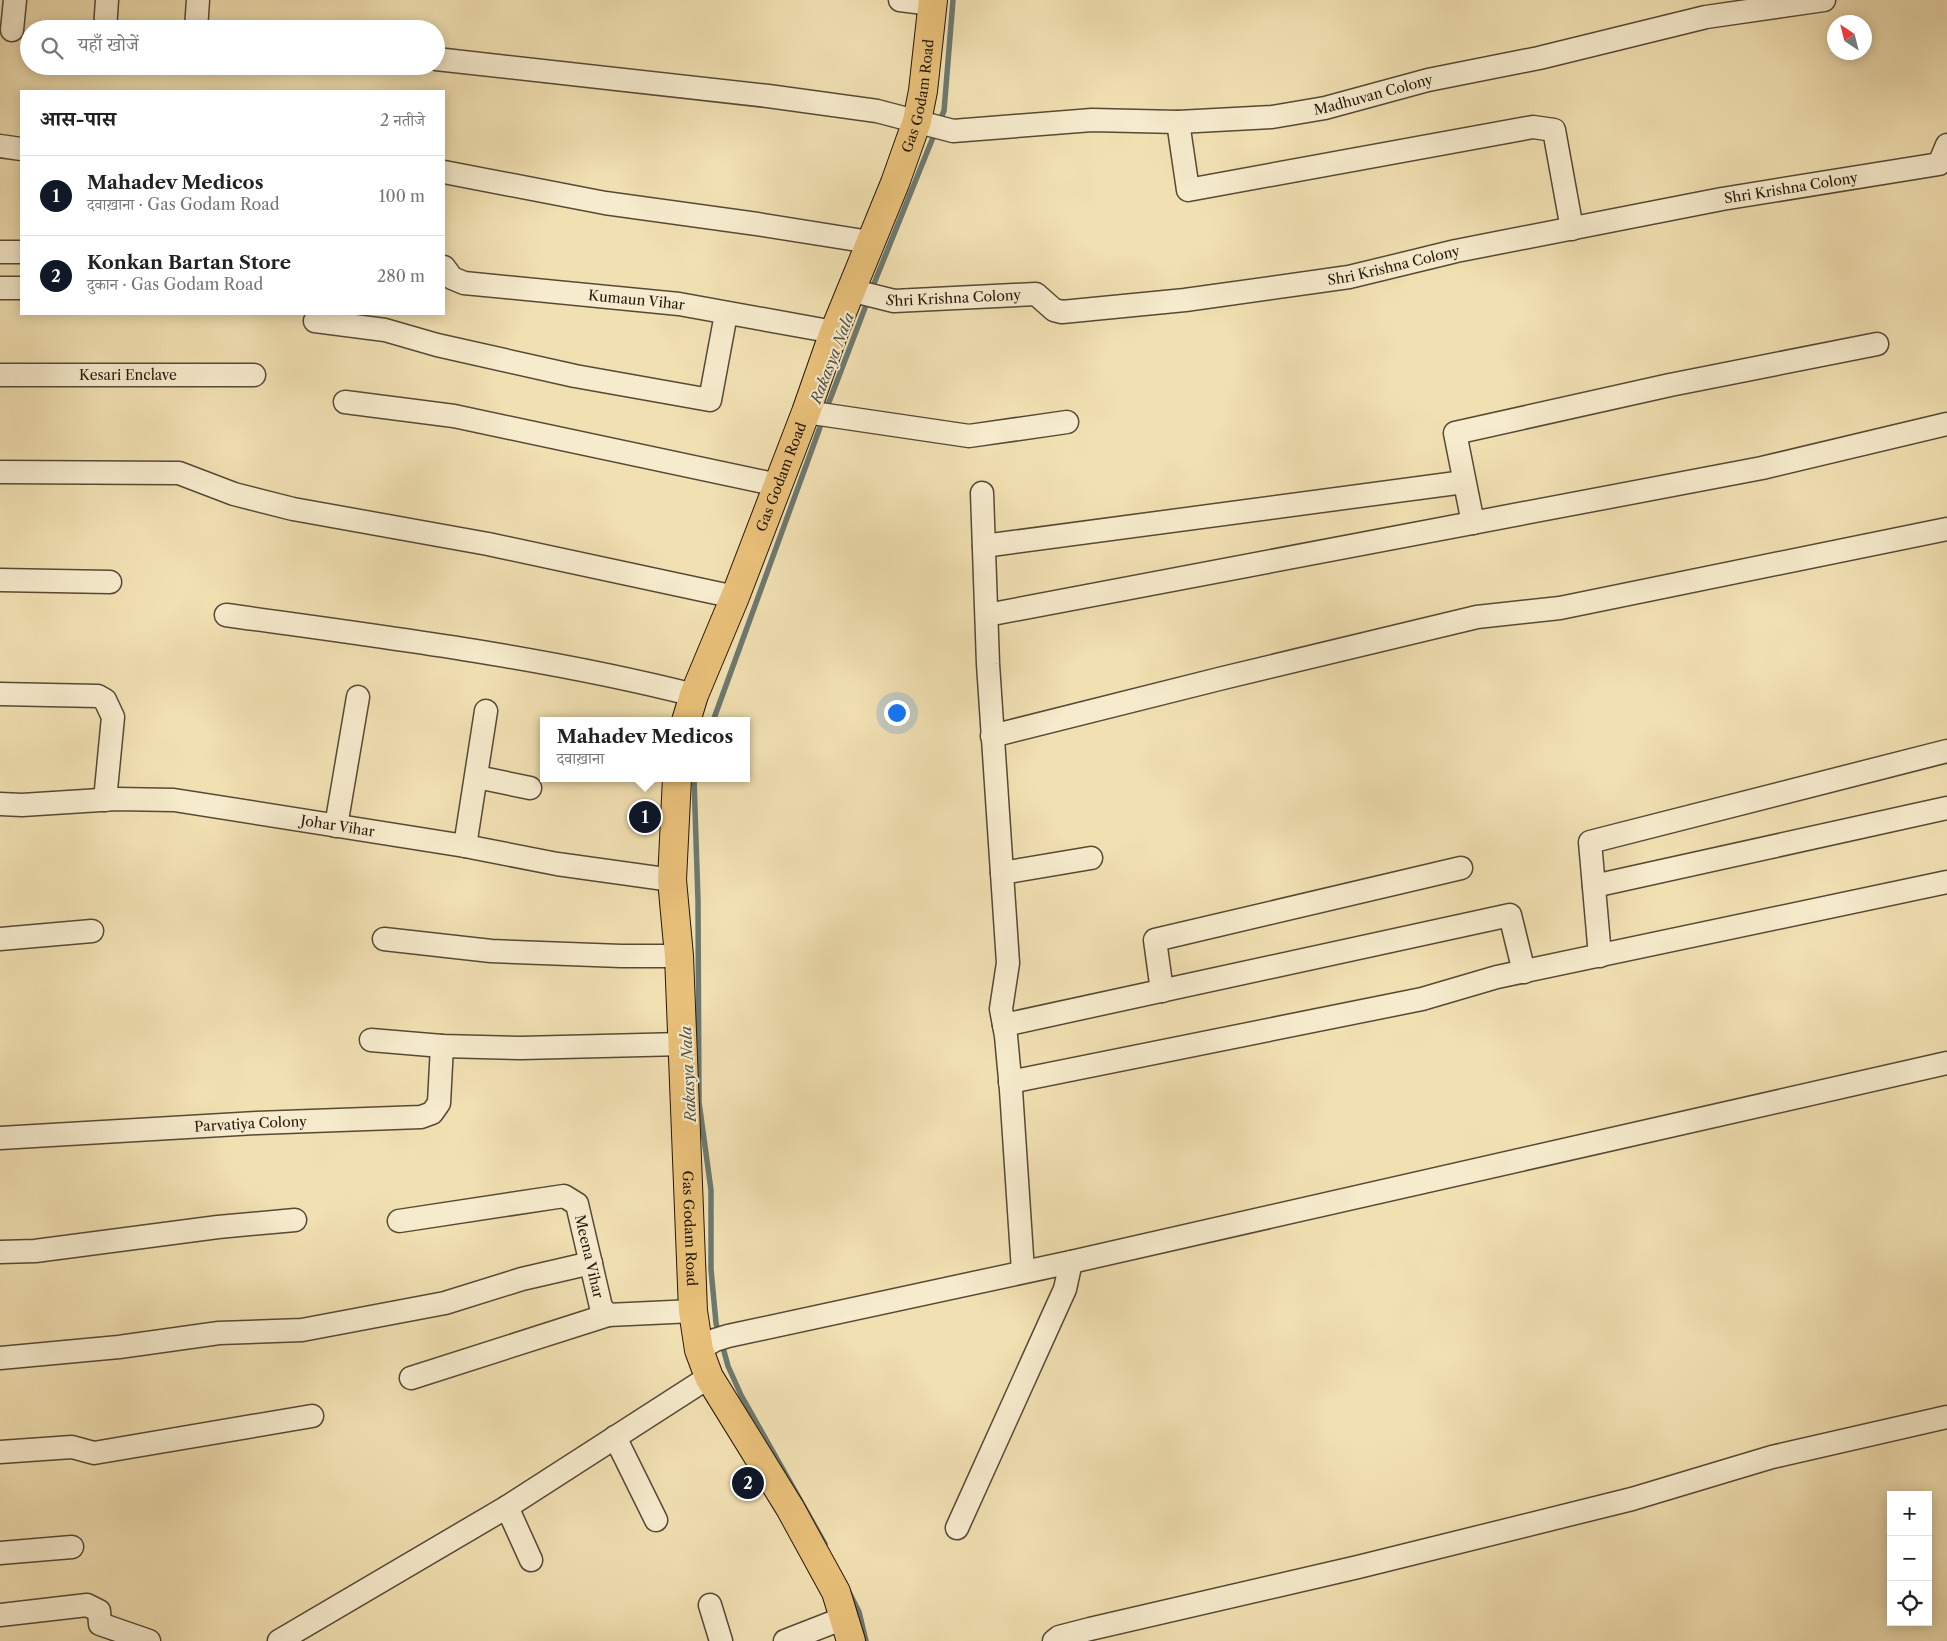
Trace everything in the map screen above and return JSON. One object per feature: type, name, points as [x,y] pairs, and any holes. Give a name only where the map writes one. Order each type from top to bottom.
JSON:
[{"type":"main road","name":"Gas Godam Road","points":[[687,717],[694,695],[735,597],[778,485],[819,414],[834,332],[865,294],[870,242],[895,183],[933,126],[923,91],[933,2]]},
{"type":"main road","name":"Gas Godam Road","points":[[677,782],[672,880],[679,956],[693,1311],[714,1342],[709,1377],[795,1516],[836,1592],[848,1630]]},
{"type":"street","points":[[14,30],[15,0]]},
{"type":"street","points":[[106,20],[107,0]]},
{"type":"street","points":[[197,20],[198,0]]},
{"type":"street","points":[[900,0],[933,2]]},
{"type":"street","name":"Madhuvan Colony","points":[[445,60],[768,96],[876,111],[933,126],[1092,120],[1178,122],[1272,117],[1325,108],[1428,80],[1539,58],[1706,17],[1824,0]]},
{"type":"street","points":[[1178,122],[1188,190],[1533,127],[1554,130],[1572,229]]},
{"type":"street","points":[[0,146],[20,149]]},
{"type":"street","name":"Shri Krishna Colony","points":[[865,294],[894,300],[1036,294],[1054,310],[1062,312],[1185,300],[1350,277],[1456,251],[1722,200],[1943,154]]},
{"type":"street","points":[[445,172],[605,203],[870,242]]},
{"type":"street","points":[[0,252],[20,252]]},
{"type":"street","name":"Kumaun Vihar","points":[[445,268],[452,278],[464,283],[678,304],[834,332]]},
{"type":"street","points":[[0,288],[20,288]]},
{"type":"street","points":[[315,321],[385,330],[437,345],[575,376],[710,400],[726,314]]},
{"type":"street","points":[[1473,524],[1455,434],[1670,385],[1877,344]]},
{"type":"street","name":"Kesari Enclave","points":[[0,375],[254,375]]},
{"type":"street","points":[[345,402],[454,416],[778,485]]},
{"type":"street","points":[[819,414],[969,436],[1067,422]]},
{"type":"street","points":[[987,616],[1762,468],[1947,424]]},
{"type":"street","points":[[0,472],[179,473],[234,494],[293,509],[488,544],[735,597]]},
{"type":"street","points":[[984,546],[1464,482]]},
{"type":"street","points":[[982,493],[992,736],[1008,963],[1002,1009],[1010,1082],[1023,1272]]},
{"type":"street","points":[[992,736],[1477,617],[1560,608],[1947,529]]},
{"type":"street","points":[[0,580],[110,582]]},
{"type":"street","points":[[226,615],[496,654],[644,682],[694,695]]},
{"type":"street","points":[[0,694],[98,696],[105,700],[113,717],[105,800]]},
{"type":"street","points":[[336,826],[358,698]]},
{"type":"street","points":[[465,846],[486,710]]},
{"type":"street","points":[[1600,956],[1590,842],[1947,751]]},
{"type":"street","points":[[477,777],[530,788]]},
{"type":"street","name":"Johar Vihar","points":[[0,804],[22,805],[105,800],[174,800],[465,846],[557,864],[672,880]]},
{"type":"street","points":[[1594,886],[1947,808]]},
{"type":"street","points":[[1002,873],[1091,858]]},
{"type":"street","points":[[1162,991],[1154,940],[1461,868]]},
{"type":"street","points":[[1010,1082],[1422,999],[1497,977],[1947,882]]},
{"type":"street","points":[[1004,1024],[1510,916],[1524,972]]},
{"type":"street","points":[[0,939],[92,931]]},
{"type":"street","points":[[384,939],[491,951],[621,956],[679,956]]},
{"type":"street","points":[[371,1040],[442,1046],[522,1048],[683,1044]]},
{"type":"street","name":"Parvatiya Colony","points":[[0,1138],[257,1123],[420,1117],[432,1114],[439,1103],[442,1046]]},
{"type":"street","points":[[714,1342],[1947,1063]]},
{"type":"street","name":"Meena Vihar","points":[[399,1221],[564,1196],[577,1204],[601,1307],[608,1316],[693,1311]]},
{"type":"street","points":[[0,1252],[35,1251],[218,1227],[295,1220]]},
{"type":"street","points":[[957,1528],[1065,1289],[1070,1262]]},
{"type":"street","points":[[0,1358],[119,1347],[219,1333],[302,1330],[446,1303],[522,1278],[592,1263]]},
{"type":"street","points":[[411,1378],[608,1316]]},
{"type":"street","points":[[279,1641],[507,1507],[709,1377]]},
{"type":"street","points":[[0,1452],[72,1447],[94,1453],[312,1416]]},
{"type":"street","points":[[1054,1641],[1059,1637],[1090,1629],[1632,1499],[1772,1457],[1947,1416]]},
{"type":"street","points":[[615,1437],[656,1520]]},
{"type":"street","points":[[507,1507],[531,1560]]},
{"type":"street","points":[[0,1553],[72,1546]]},
{"type":"street","points":[[0,1615],[87,1605],[99,1611],[100,1624],[149,1641]]},
{"type":"street","points":[[710,1605],[721,1641]]},
{"type":"street","points":[[785,1641],[848,1630]]},
{"type":"waterway","name":"Rakasya Nala","points":[[939,122],[944,111],[953,0]]},
{"type":"waterway","name":"Rakasya Nala","points":[[871,291],[936,130]]},
{"type":"waterway","name":"Rakasya Nala","points":[[826,410],[868,300]]},
{"type":"waterway","name":"Rakasya Nala","points":[[714,717],[823,419]]},
{"type":"waterway","name":"Rakasya Nala","points":[[694,782],[698,901],[699,1102],[711,1190],[711,1269],[716,1323],[719,1335]]},
{"type":"waterway","points":[[722,1344],[728,1366],[741,1395],[825,1544]]},
{"type":"waterway","points":[[849,1592],[859,1612],[866,1641]]},
{"type":"place","name":"Mahadev Medicos","points":[[645,817]]},
{"type":"place","name":"Konkan Bartan Store","points":[[748,1483]]}]
